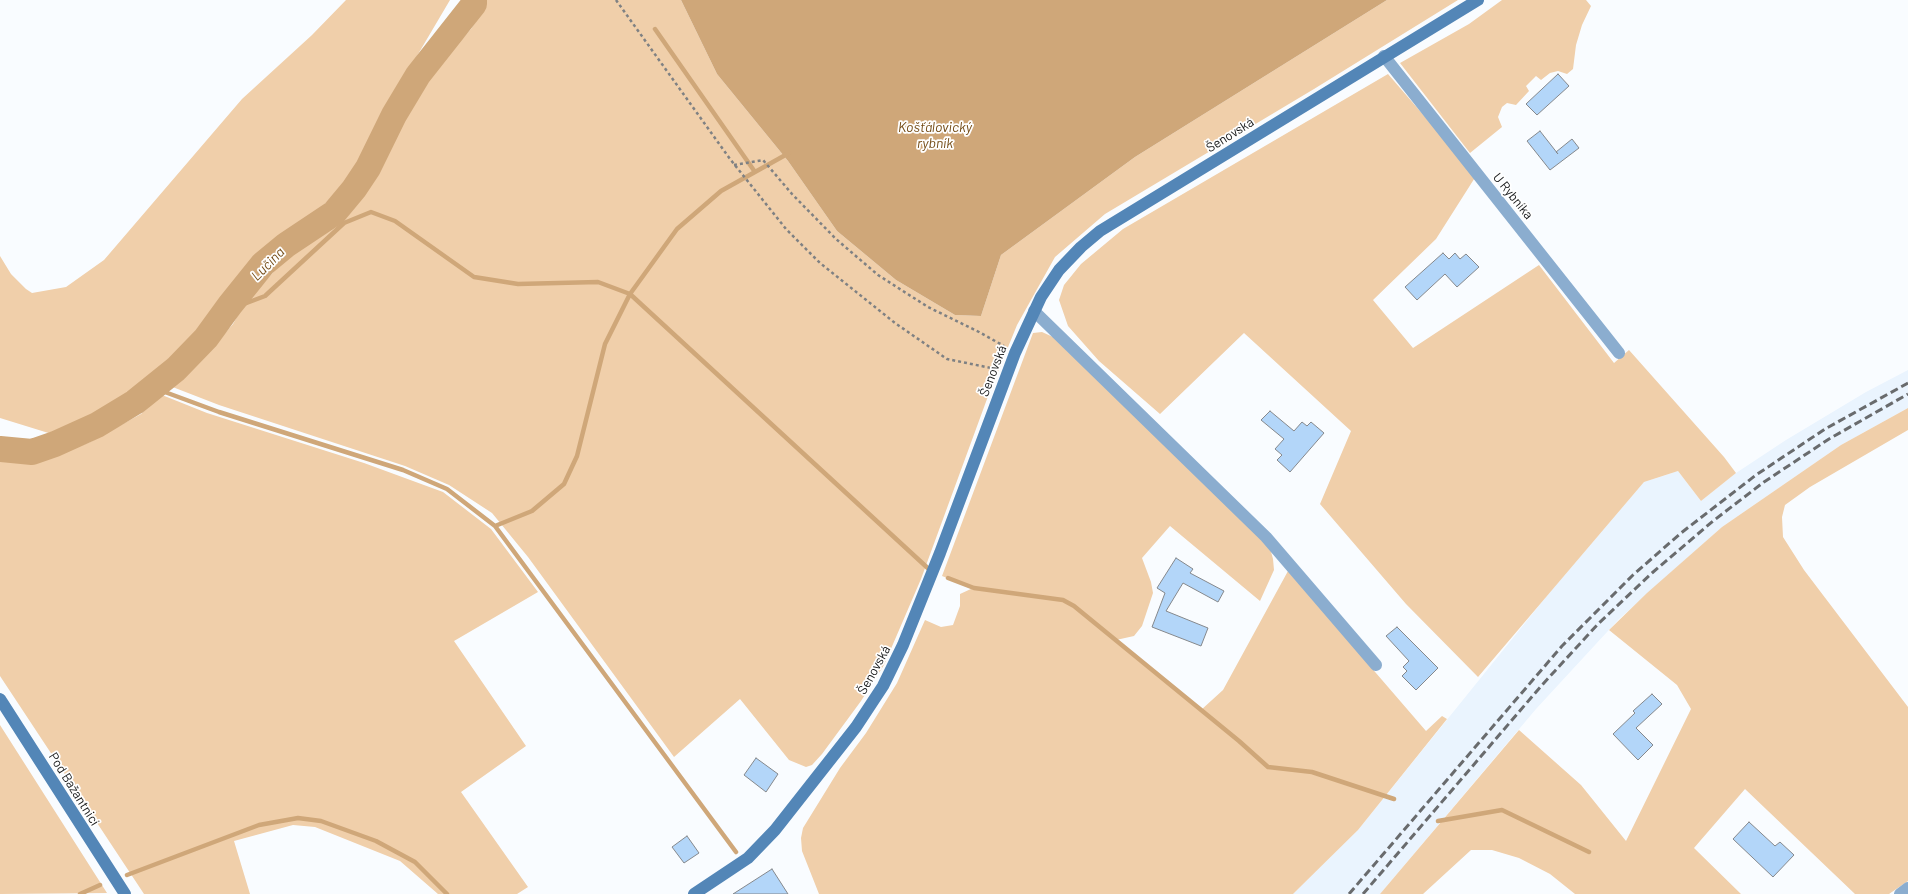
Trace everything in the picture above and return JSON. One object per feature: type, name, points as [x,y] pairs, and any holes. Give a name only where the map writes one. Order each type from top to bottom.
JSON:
[{"type":"street","name":"Šenovská","points":[[694,894],[748,858],[775,830],[856,727],[883,686],[903,645],[1015,352],[1034,311],[1059,270],[1081,247],[1100,231],[1384,56],[1478,0]]},
{"type":"street","name":"U Rybníka","points":[[1384,56],[1619,353]]},
{"type":"street","points":[[1034,311],[1266,537],[1376,665]]},
{"type":"street","name":"Pod Bažantnicí","points":[[0,698],[125,894]]},
{"type":"street","points":[[1900,894],[1908,888]]},
{"type":"path","points":[[616,0],[734,165],[786,229],[820,263],[895,323],[947,359],[1008,371]]},
{"type":"path","points":[[734,165],[763,160],[836,239],[878,276],[928,307],[979,332],[1015,352]]},
{"type":"shaded area","points":[[346,0],[450,0],[391,100],[365,153],[347,183],[311,217],[287,230],[222,295],[198,333],[167,365],[128,395],[102,412],[55,435],[0,418],[0,256],[11,274],[32,293],[66,287],[104,260],[242,99],[312,35]]},
{"type":"shaded area","points":[[483,0],[681,0],[717,74],[788,161],[837,231],[896,280],[955,315],[981,316],[1001,255],[1135,157],[1387,0],[1458,0],[1314,89],[1105,214],[1055,257],[1017,325],[987,399],[921,579],[884,665],[861,701],[822,754],[812,765],[806,767],[789,760],[740,699],[674,757],[528,557],[492,513],[449,485],[405,466],[219,405],[170,386],[211,349],[233,324],[242,308],[283,261],[331,230],[341,221],[374,181],[396,130],[423,83],[471,29],[482,12]]},
{"type":"shaded area","points":[[1502,0],[1586,0],[1591,6],[1582,25],[1576,45],[1573,69],[1567,74],[1558,71],[1550,73],[1541,80],[1536,76],[1526,86],[1529,91],[1516,105],[1507,103],[1502,107],[1498,117],[1502,127],[1470,153],[1400,63],[1469,24]]},
{"type":"shaded area","points":[[1388,74],[1476,176],[1436,239],[1373,300],[1413,348],[1539,265],[1614,363],[1629,350],[1724,457],[1736,473],[1701,501],[1678,471],[1644,482],[1478,677],[1406,604],[1320,504],[1351,431],[1244,333],[1160,414],[1099,361],[1068,326],[1059,300],[1064,285],[1081,264],[1123,229]]},
{"type":"shaded area","points":[[1042,332],[1053,337],[1270,548],[1273,559],[1274,570],[1260,601],[1170,526],[1142,558],[1151,582],[1153,593],[1142,626],[1134,636],[1116,640],[1201,710],[1223,690],[1288,571],[1426,731],[1442,716],[1447,719],[1358,830],[1293,894],[819,894],[802,851],[801,838],[803,828],[840,768],[866,733],[897,683],[925,620],[941,627],[953,625],[960,606],[960,594],[973,588],[942,576],[1033,333]]},
{"type":"shaded area","points":[[1908,370],[1908,408],[1841,445],[1722,527],[1619,619],[1536,709],[1380,894],[1293,894],[1358,830],[1546,597],[1644,482],[1678,471],[1701,501],[1736,473],[1786,440],[1866,392]]},
{"type":"shaded area","points":[[162,395],[207,413],[364,463],[443,492],[491,529],[538,592],[454,641],[526,746],[461,792],[528,887],[517,894],[438,894],[400,861],[315,827],[293,825],[234,841],[250,894],[144,894],[0,676],[0,460],[43,461],[90,442],[141,414]]},
{"type":"shaded area","points":[[1908,408],[1908,430],[1810,487],[1785,505],[1782,517],[1783,537],[1804,570],[1908,707],[1908,881],[1889,894],[1855,894],[1745,789],[1694,848],[1741,894],[1575,894],[1550,874],[1519,858],[1492,850],[1471,850],[1423,894],[1380,894],[1519,730],[1581,785],[1626,841],[1691,709],[1677,685],[1609,630],[1647,593],[1722,527],[1841,445]]},
{"type":"shaded area","points":[[0,725],[107,893],[0,894]]},
{"type":"water","name":"Košťálovický rybník","points":[[681,0],[1387,0],[1135,157],[1001,255],[981,316],[955,315],[896,280],[837,231],[788,161],[717,74]]},
{"type":"building","points":[[1558,74],[1569,86],[1537,115],[1526,104]]},
{"type":"building","points":[[1540,131],[1556,152],[1572,139],[1579,148],[1550,170],[1527,141]]},
{"type":"building","points":[[1443,253],[1449,259],[1455,253],[1460,259],[1466,254],[1479,267],[1457,287],[1445,274],[1417,300],[1405,287]]},
{"type":"building","points":[[1270,411],[1294,431],[1302,422],[1307,426],[1311,422],[1324,433],[1290,472],[1277,460],[1282,455],[1275,449],[1284,439],[1261,420]]},
{"type":"building","points":[[1176,558],[1193,569],[1190,573],[1224,591],[1218,602],[1183,583],[1166,611],[1208,628],[1201,646],[1152,627],[1165,593],[1157,588]]},
{"type":"building","points":[[1397,627],[1438,668],[1416,690],[1402,676],[1407,671],[1403,667],[1409,661],[1386,636]]},
{"type":"building","points":[[1652,694],[1662,704],[1636,728],[1653,745],[1638,760],[1613,734],[1635,713],[1633,711]]},
{"type":"building","points":[[756,758],[778,774],[766,792],[744,775]]},
{"type":"building","points":[[1749,822],[1775,846],[1780,842],[1794,855],[1773,877],[1733,839]]},
{"type":"building","points":[[687,836],[699,853],[684,863],[672,847]]},
{"type":"building","points":[[772,869],[788,894],[733,894]]},
{"type":"waterway","name":"Lučina","points":[[0,449],[32,452],[55,444],[97,425],[135,402],[176,369],[206,338],[263,264],[286,245],[334,213],[354,189],[368,168],[394,115],[418,75],[474,4],[474,0]]},
{"type":"waterway","points":[[655,29],[755,172]]},
{"type":"waterway","points":[[135,402],[154,388],[219,412],[403,470],[447,489],[495,526],[532,511],[564,484],[577,456],[605,344],[630,294],[677,229],[721,191],[789,153]]},
{"type":"waterway","points":[[230,305],[236,307],[265,296],[344,223],[371,212],[395,221],[474,277],[518,284],[598,282],[630,294],[932,572]]},
{"type":"waterway","points":[[495,526],[736,852]]},
{"type":"waterway","points":[[948,578],[974,588],[1063,600],[1074,606],[1239,741],[1268,767],[1312,772],[1394,799]]},
{"type":"waterway","points":[[1438,821],[1502,810],[1589,852]]},
{"type":"waterway","points":[[127,875],[259,825],[298,818],[321,821],[376,841],[415,862],[447,894]]},
{"type":"waterway","points":[[80,894],[100,885]]},
{"type":"railway","points":[[1349,894],[1562,646],[1633,575],[1681,533],[1756,475],[1825,429],[1908,383]]},
{"type":"railway","points":[[1363,894],[1542,685],[1598,624],[1652,573],[1713,521],[1764,482],[1829,439],[1908,394]]}]
